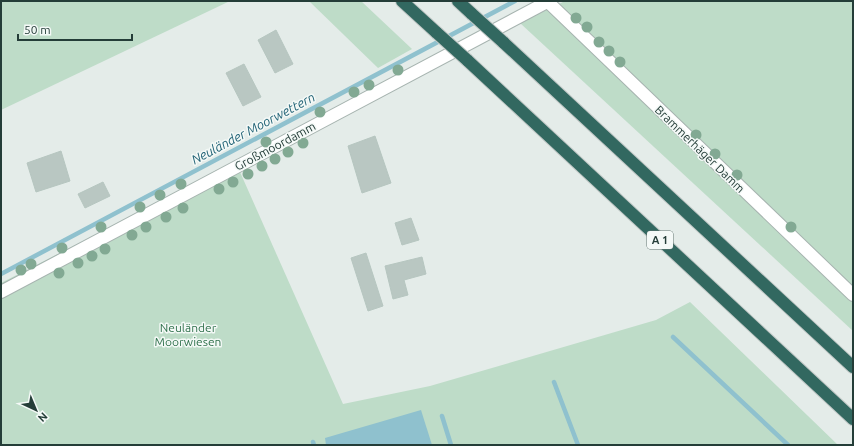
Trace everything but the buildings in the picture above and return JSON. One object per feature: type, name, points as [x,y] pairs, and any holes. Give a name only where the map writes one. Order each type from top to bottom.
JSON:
[{"type":"highway","name":"A 1","points":[[402,1],[853,419]]},
{"type":"highway","points":[[458,1],[853,367]]},
{"type":"street","name":"Großmoordamm","points":[[1,292],[548,1]]},
{"type":"street","name":"Brammerhäger Damm","points":[[548,1],[853,295]]},
{"type":"green space","points":[[1,1],[230,1],[1,110]]},
{"type":"green space","points":[[309,1],[361,1],[412,49],[378,68]]},
{"type":"green space","points":[[565,1],[853,1],[853,331],[520,23]]},
{"type":"green space","name":"Neuländer Moorwiesen","points":[[236,163],[343,404],[430,386],[656,320],[690,302],[838,445],[1,445],[1,283]]},
{"type":"water","points":[[421,410],[432,445],[326,445],[325,438]]},
{"type":"waterway","name":"Neuländer Moorwettern","points":[[1,274],[515,1]]},
{"type":"waterway","points":[[673,337],[788,445]]},
{"type":"waterway","points":[[554,382],[578,445]]},
{"type":"waterway","points":[[442,416],[451,445]]}]
